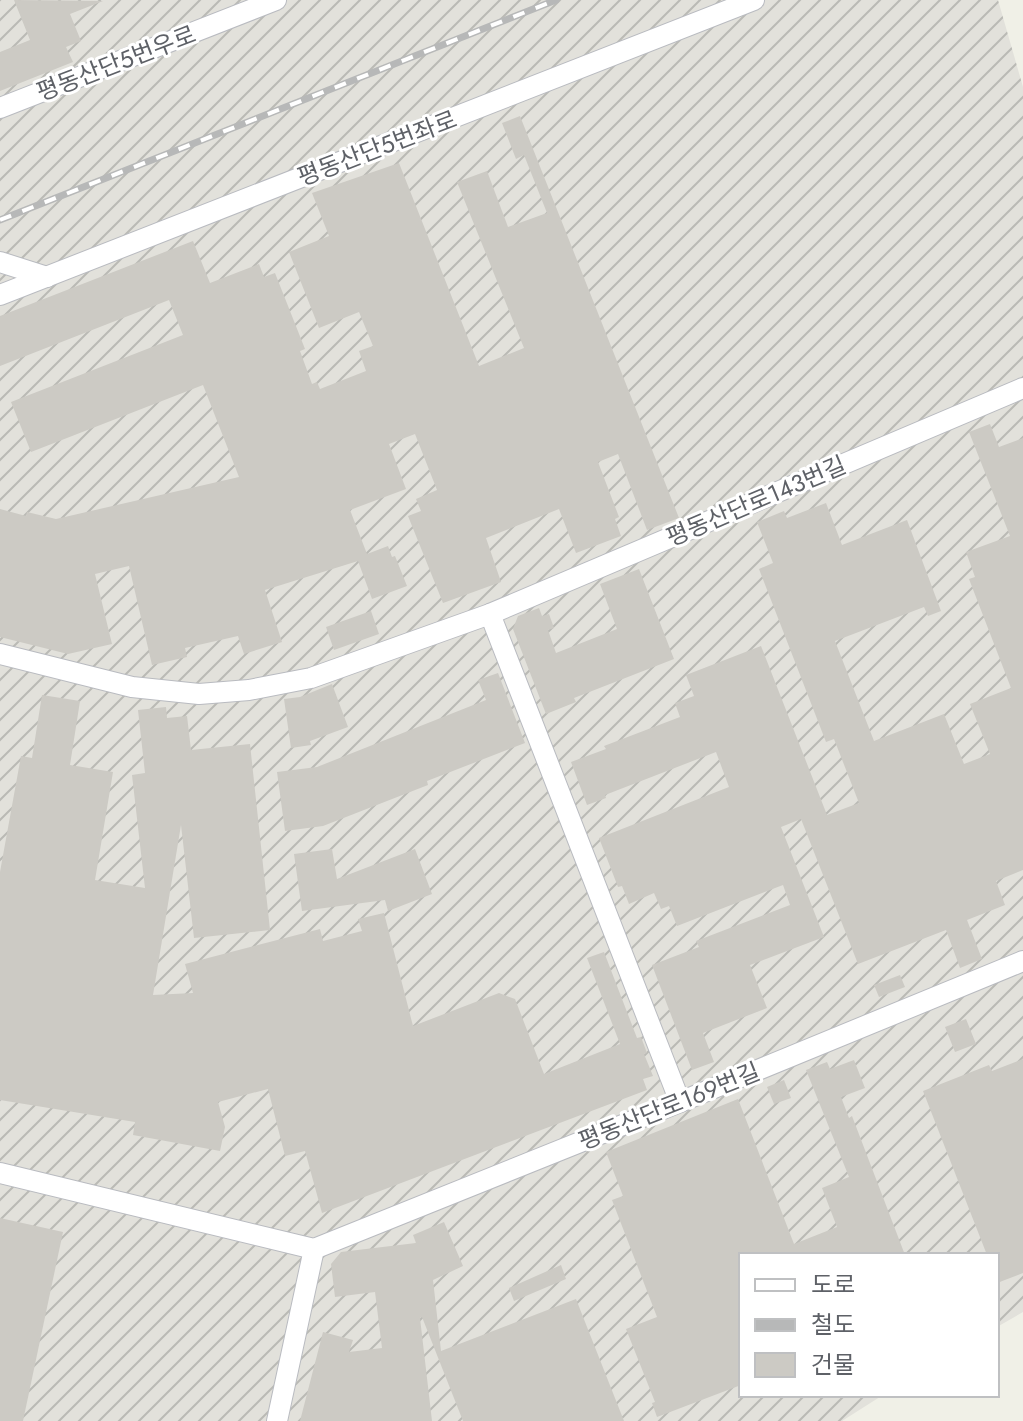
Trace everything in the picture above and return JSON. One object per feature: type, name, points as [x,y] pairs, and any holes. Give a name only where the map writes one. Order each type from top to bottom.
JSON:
[{"type":"street","name":"평동산단5번우로","points":[[0,108],[276,0]]},
{"type":"street","name":"평동산단5번좌로","points":[[0,295],[754,0]]},
{"type":"street","points":[[0,262],[47,277]]},
{"type":"street","name":"평동산단로143번길","points":[[0,654],[132,687],[199,694],[311,678],[490,614],[1023,388]]},
{"type":"street","points":[[490,614],[680,1102]]},
{"type":"street","name":"평동산단로169번길","points":[[314,1249],[1023,961]]},
{"type":"street","points":[[0,1173],[314,1249],[277,1421]]},
{"type":"shaded area","points":[[0,0],[998,0],[1023,87],[1023,1312],[999,1326],[999,1253],[739,1253],[739,1397],[880,1397],[842,1421],[0,1421]]},
{"type":"building","points":[[14,0],[103,1],[70,14],[81,41],[66,47],[73,62],[0,91],[0,52],[30,40]]},
{"type":"building","points":[[520,116],[679,518],[647,530],[618,454],[598,462],[619,517],[615,519],[621,536],[576,553],[559,509],[486,538],[501,582],[443,603],[408,516],[421,511],[416,499],[437,490],[415,434],[389,444],[406,489],[350,510],[367,554],[388,546],[407,586],[372,599],[358,561],[265,590],[282,642],[244,654],[238,636],[185,648],[187,657],[152,665],[129,566],[95,574],[112,644],[68,654],[0,637],[0,509],[56,519],[239,477],[203,385],[31,452],[11,402],[183,335],[169,300],[0,366],[0,316],[193,241],[210,283],[259,264],[264,277],[275,273],[305,349],[300,351],[312,384],[317,382],[320,389],[366,371],[359,351],[373,346],[359,312],[319,328],[289,252],[329,236],[312,193],[399,163],[479,366],[524,348],[457,182],[487,171],[508,227],[547,213],[524,155],[516,159],[502,123]]},
{"type":"building","points":[[990,424],[999,447],[1023,438],[1023,870],[996,881],[1005,905],[967,920],[982,959],[960,968],[946,930],[858,964],[801,819],[781,827],[824,937],[750,965],[767,1008],[703,1033],[714,1062],[692,1070],[652,965],[699,947],[696,941],[790,905],[783,885],[677,926],[669,906],[661,909],[654,893],[629,904],[622,886],[618,887],[599,838],[729,787],[716,752],[605,795],[606,798],[587,805],[571,762],[680,717],[675,703],[694,696],[686,675],[761,646],[827,815],[859,803],[834,739],[826,742],[759,569],[773,563],[757,522],[784,511],[787,518],[826,503],[842,545],[907,520],[941,611],[928,616],[924,607],[835,641],[874,741],[944,714],[964,764],[990,754],[970,704],[1011,688],[969,579],[975,577],[966,552],[1010,536],[969,432]]},
{"type":"building","points":[[639,569],[674,659],[574,698],[576,702],[546,714],[513,629],[518,616],[539,608],[542,616],[549,614],[554,628],[548,630],[556,653],[617,629],[600,584]]},
{"type":"building","points":[[371,611],[379,634],[334,650],[326,627]]},
{"type":"building","points":[[498,673],[525,743],[323,826],[285,831],[277,772],[317,767],[486,700],[478,680]]},
{"type":"building","points":[[332,684],[348,727],[310,741],[311,745],[291,748],[284,699],[300,697]]},
{"type":"building","points":[[42,695],[80,701],[70,765],[113,772],[95,880],[145,888],[132,775],[145,773],[138,710],[166,707],[167,718],[187,716],[191,750],[250,744],[270,930],[194,938],[181,825],[153,995],[193,993],[185,964],[320,929],[323,941],[362,931],[358,919],[384,913],[413,1026],[499,993],[515,999],[544,1074],[620,1044],[587,958],[604,952],[637,1038],[641,1037],[647,1053],[644,1054],[653,1076],[643,1079],[647,1090],[322,1213],[305,1151],[285,1156],[268,1089],[218,1102],[225,1127],[220,1151],[133,1135],[135,1122],[0,1100],[0,872],[21,756],[32,758]]},
{"type":"building","points":[[332,849],[337,879],[415,849],[432,894],[388,911],[385,900],[302,911],[294,854]]},
{"type":"building","points":[[900,975],[905,987],[879,997],[874,985]]},
{"type":"building","points":[[966,1019],[976,1044],[955,1052],[945,1027]]},
{"type":"building","points":[[1023,1059],[1023,1273],[999,1282],[999,1253],[986,1253],[923,1091],[989,1065],[992,1071]]},
{"type":"building","points":[[854,1060],[865,1088],[841,1097],[849,1118],[852,1116],[904,1253],[739,1253],[739,1386],[657,1417],[652,1403],[655,1402],[626,1329],[657,1317],[612,1200],[623,1196],[606,1152],[738,1099],[794,1244],[837,1227],[822,1188],[849,1177],[806,1070],[827,1062],[830,1069]]},
{"type":"building","points":[[784,1080],[791,1098],[774,1104],[767,1087]]},
{"type":"building","points":[[0,1218],[63,1232],[23,1421],[0,1421]]},
{"type":"building","points":[[444,1222],[463,1266],[433,1280],[441,1351],[576,1299],[624,1421],[463,1421],[422,1317],[432,1421],[300,1421],[323,1332],[353,1340],[349,1352],[382,1348],[375,1292],[335,1297],[331,1264],[341,1252],[416,1243],[413,1235]]},
{"type":"building","points":[[561,1265],[566,1279],[514,1301],[509,1288]]},
{"type":"railway","points":[[0,220],[556,0]]}]
